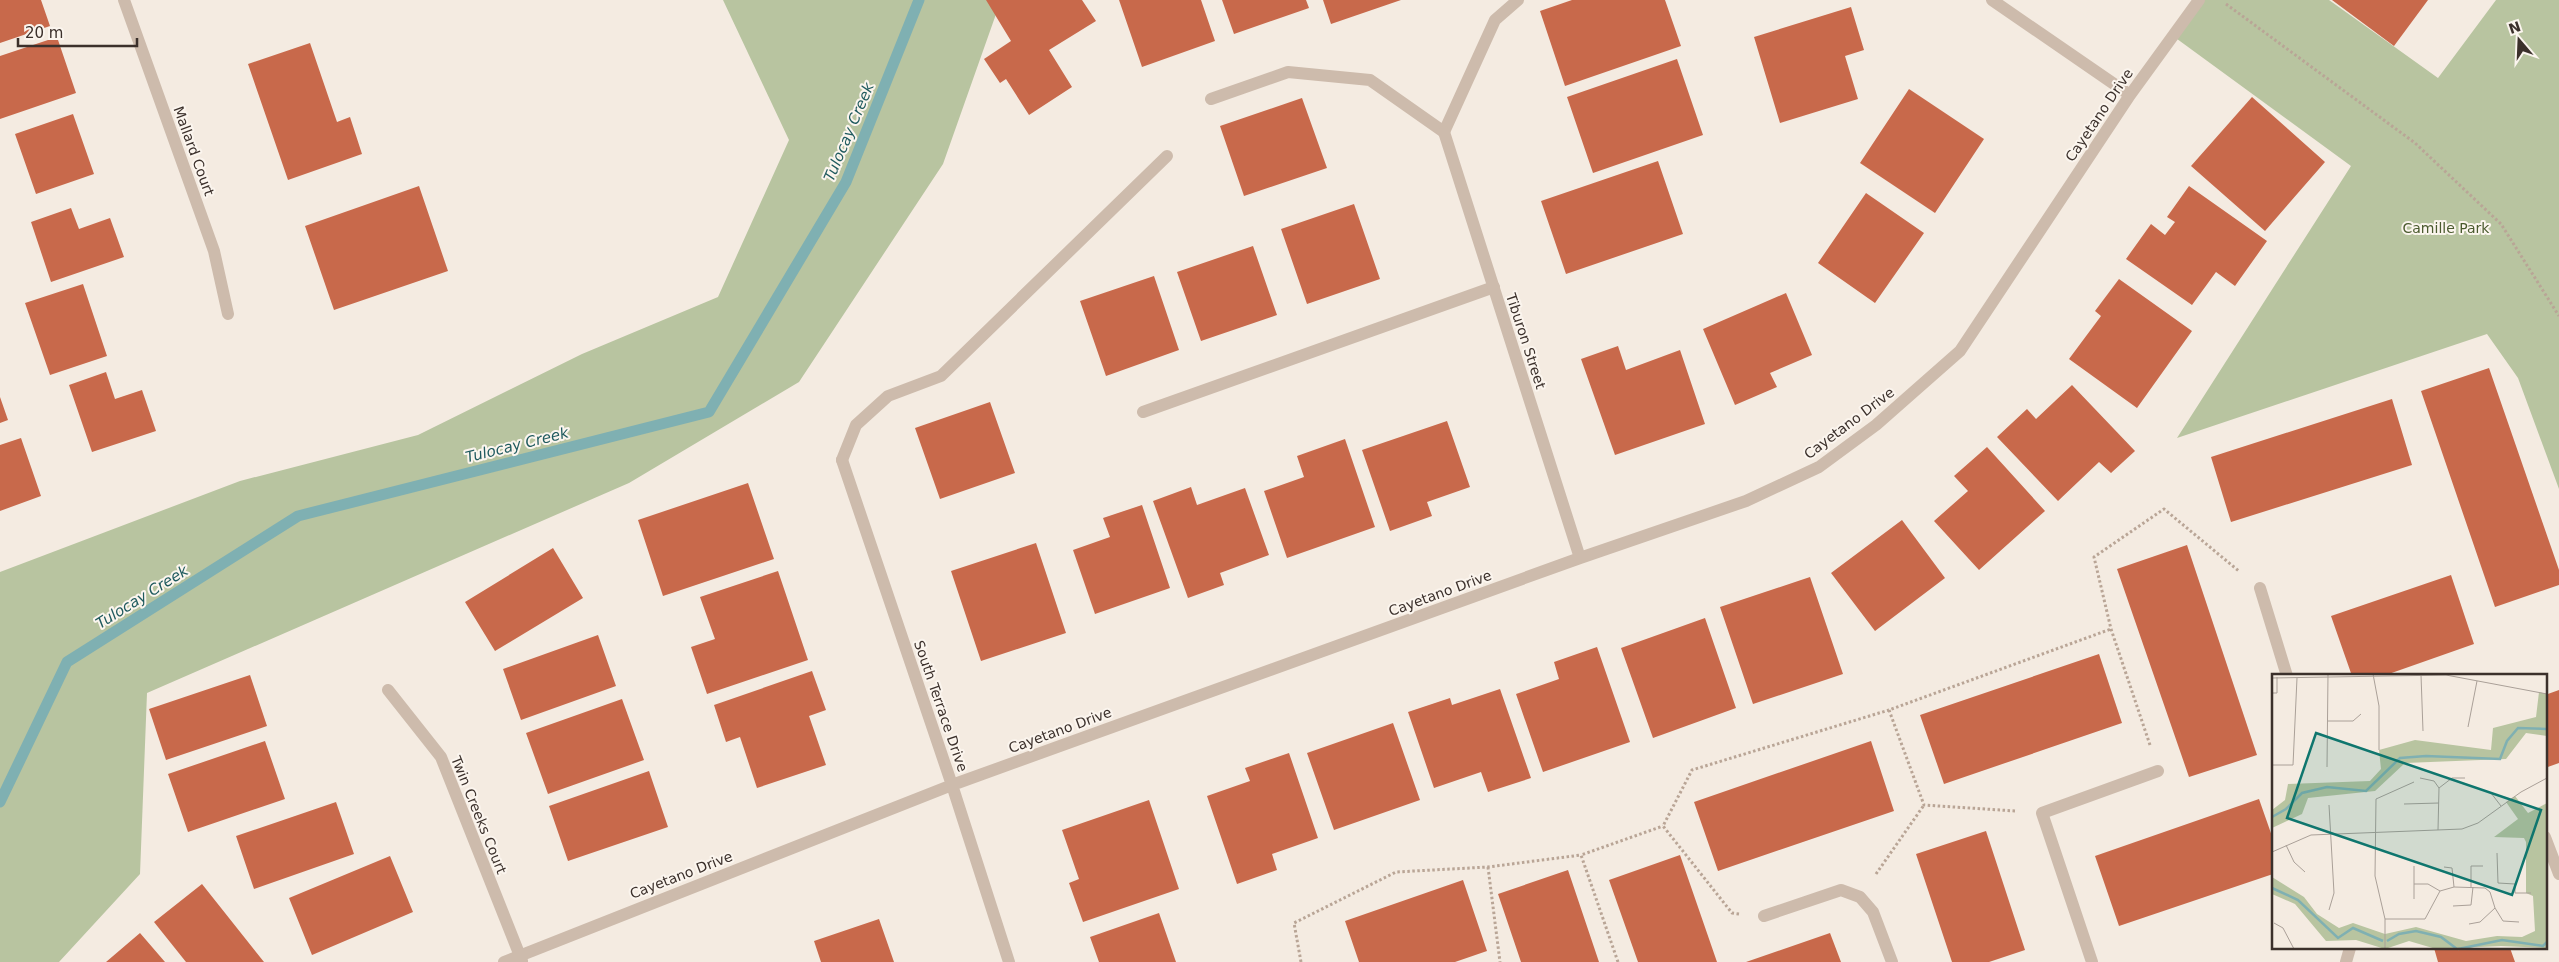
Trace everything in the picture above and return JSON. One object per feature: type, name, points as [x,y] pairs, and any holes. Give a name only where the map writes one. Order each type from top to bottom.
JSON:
[{"type":"street","name":"Mallard Court","points":[[124,0],[214,252],[228,314]]},
{"type":"street","points":[[1211,99],[1288,72],[1370,80],[1444,132],[1495,20],[1518,0]]},
{"type":"street","points":[[1992,0],[2130,94]]},
{"type":"street","name":"Cayetano Drive","points":[[504,962],[521,958],[952,785],[1580,558],[1746,501],[1819,467],[1876,424],[1960,351],[2130,94],[2199,0]]},
{"type":"street","name":"Tiburon Street","points":[[1444,132],[1580,558]]},
{"type":"street","name":"South Terrace Drive","points":[[1008,962],[952,785],[842,460],[856,425],[888,396],[941,376],[1168,156]]},
{"type":"street","points":[[1143,412],[1494,287]]},
{"type":"street","points":[[2260,588],[2286,674]]},
{"type":"street","name":"Twin Creeks Court","points":[[388,690],[441,757],[477,853],[521,958]]},
{"type":"street","points":[[2092,962],[2042,813],[2158,771]]},
{"type":"street","points":[[2546,840],[2559,874]]},
{"type":"street","points":[[1764,916],[1841,890],[1860,897],[1873,912],[1892,962]]},
{"type":"path","points":[[2219,0],[2415,143],[2501,224],[2559,316]]},
{"type":"path","points":[[2158,771],[2111,629],[2094,557],[2164,509],[2260,588]]},
{"type":"path","points":[[1301,962],[1294,923],[1396,872],[1488,867],[1581,855],[1663,826],[1692,770],[1889,710],[2111,629]]},
{"type":"path","points":[[1889,710],[1924,805]]},
{"type":"path","points":[[1924,805],[2042,813]]},
{"type":"path","points":[[1860,897],[1924,805]]},
{"type":"path","points":[[1663,826],[1732,913],[1764,916]]},
{"type":"path","points":[[1581,855],[1618,962]]},
{"type":"path","points":[[1488,867],[1500,962]]},
{"type":"green space","points":[[723,0],[1001,0],[943,164],[799,382],[629,483],[147,693],[140,874],[59,962],[0,962],[0,572],[240,481],[418,435],[582,354],[718,297],[789,140]]},
{"type":"green space","name":"Camille Park","points":[[2199,0],[2329,0],[2438,78],[2496,0],[2559,0],[2559,489],[2518,378],[2487,334],[2177,438],[2351,166],[2173,36]]},
{"type":"building","points":[[0,0],[41,0],[50,26],[0,43]]},
{"type":"building","points":[[986,0],[1082,0],[1096,21],[1049,50],[1072,87],[1029,115],[1006,79],[1000,83],[984,59],[1011,41]]},
{"type":"building","points":[[1119,0],[1201,0],[1215,41],[1142,67]]},
{"type":"building","points":[[1222,0],[1306,0],[1309,8],[1234,34]]},
{"type":"building","points":[[1323,0],[1401,0],[1331,24]]},
{"type":"building","points":[[1572,0],[1665,0],[1681,46],[1565,86],[1540,11]]},
{"type":"building","points":[[2332,0],[2428,0],[2394,46]]},
{"type":"building","points":[[1851,7],[1864,50],[1845,56],[1858,99],[1780,123],[1754,37]]},
{"type":"building","points":[[57,37],[76,93],[0,119],[0,56]]},
{"type":"building","points":[[310,43],[337,122],[350,117],[362,154],[288,180],[248,64]]},
{"type":"building","points":[[1677,59],[1703,135],[1593,173],[1567,97]]},
{"type":"building","points":[[1909,89],[1984,139],[1935,213],[1860,163]]},
{"type":"building","points":[[2252,97],[2325,162],[2265,231],[2191,166]]},
{"type":"building","points":[[1302,98],[1327,168],[1244,196],[1220,126]]},
{"type":"building","points":[[73,114],[94,174],[36,194],[15,134]]},
{"type":"building","points":[[1658,161],[1683,234],[1566,274],[1541,201]]},
{"type":"building","points":[[419,186],[448,271],[334,310],[305,226]]},
{"type":"building","points":[[2189,186],[2267,241],[2235,286],[2216,272],[2192,305],[2126,259],[2151,224],[2165,235],[2175,222],[2167,217]]},
{"type":"building","points":[[1866,193],[1924,233],[1875,303],[1818,263]]},
{"type":"building","points":[[1354,204],[1380,279],[1307,304],[1281,229]]},
{"type":"building","points":[[71,208],[79,229],[110,218],[124,257],[51,282],[31,222]]},
{"type":"building","points":[[1253,246],[1277,315],[1201,341],[1177,272]]},
{"type":"building","points":[[1154,276],[1179,350],[1106,376],[1080,301]]},
{"type":"building","points":[[2119,279],[2192,331],[2137,408],[2069,359],[2101,316],[2095,311]]},
{"type":"building","points":[[83,284],[107,356],[50,375],[25,303]]},
{"type":"building","points":[[1786,293],[1812,355],[1770,373],[1777,387],[1735,405],[1703,329]]},
{"type":"building","points":[[1618,346],[1626,370],[1680,350],[1705,424],[1615,455],[1581,359]]},
{"type":"building","points":[[2489,368],[2559,570],[2559,585],[2495,607],[2421,391]]},
{"type":"building","points":[[106,372],[115,399],[142,390],[156,431],[92,452],[69,385]]},
{"type":"building","points":[[2072,385],[2135,451],[2111,473],[2099,462],[2058,501],[1997,437],[2027,409],[2036,419]]},
{"type":"building","points":[[0,397],[8,420],[0,423]]},
{"type":"building","points":[[2392,399],[2412,465],[2231,522],[2211,457]]},
{"type":"building","points":[[990,402],[1015,473],[940,499],[915,428]]},
{"type":"building","points":[[1447,421],[1470,487],[1427,502],[1432,516],[1390,531],[1362,450]]},
{"type":"building","points":[[21,438],[41,496],[0,511],[0,445]]},
{"type":"building","points":[[1345,439],[1375,527],[1287,558],[1264,491],[1304,477],[1297,456]]},
{"type":"building","points":[[1987,447],[2045,511],[1979,570],[1934,521],[1968,491],[1954,476]]},
{"type":"building","points":[[748,483],[774,559],[663,596],[638,520]]},
{"type":"building","points":[[1191,487],[1197,505],[1245,488],[1269,555],[1220,573],[1224,585],[1188,598],[1153,501]]},
{"type":"building","points":[[1142,505],[1170,588],[1095,614],[1073,550],[1110,537],[1103,518]]},
{"type":"building","points":[[1902,520],[1945,578],[1875,631],[1831,573]]},
{"type":"building","points":[[1036,543],[1066,633],[981,661],[951,571]]},
{"type":"building","points":[[2187,545],[2257,755],[2189,777],[2117,569]]},
{"type":"building","points":[[553,548],[583,598],[495,651],[465,602]]},
{"type":"building","points":[[778,571],[808,660],[707,694],[691,647],[715,639],[700,597]]},
{"type":"building","points":[[2451,575],[2474,644],[2389,674],[2351,674],[2331,616]]},
{"type":"building","points":[[1810,577],[1843,674],[1753,704],[1720,607]]},
{"type":"building","points":[[1705,618],[1736,708],[1653,738],[1621,648]]},
{"type":"building","points":[[598,635],[616,686],[521,720],[503,669]]},
{"type":"building","points":[[1597,647],[1630,742],[1543,772],[1516,694],[1559,679],[1554,662]]},
{"type":"building","points":[[2099,654],[2122,723],[1944,784],[1920,715]]},
{"type":"building","points":[[812,671],[826,710],[809,716],[826,765],[757,788],[740,737],[726,742],[714,705]]},
{"type":"building","points":[[250,675],[267,726],[166,760],[149,709]]},
{"type":"building","points":[[1500,689],[1531,778],[1488,792],[1481,772],[1434,788],[1408,712],[1450,698],[1452,705]]},
{"type":"building","points":[[2559,690],[2559,763],[2546,768],[2546,695]]},
{"type":"building","points":[[622,699],[644,760],[548,794],[526,733]]},
{"type":"building","points":[[1393,723],[1420,800],[1334,830],[1307,753]]},
{"type":"building","points":[[265,741],[285,799],[188,832],[168,774]]},
{"type":"building","points":[[1871,741],[1894,811],[1718,871],[1694,802]]},
{"type":"building","points":[[1289,753],[1318,838],[1272,854],[1277,870],[1237,884],[1207,796],[1250,781],[1245,768]]},
{"type":"building","points":[[649,771],[668,827],[568,861],[549,806]]},
{"type":"building","points":[[2259,799],[2272,836],[2272,874],[2119,926],[2095,856]]},
{"type":"building","points":[[1149,800],[1179,889],[1083,922],[1069,883],[1079,879],[1062,830]]},
{"type":"building","points":[[336,802],[354,854],[254,889],[236,836]]},
{"type":"building","points":[[1986,831],[2025,950],[1989,962],[1952,962],[1916,854]]},
{"type":"building","points":[[1680,855],[1717,962],[1638,962],[1609,880]]},
{"type":"building","points":[[390,856],[413,912],[312,955],[289,898]]},
{"type":"building","points":[[1568,870],[1599,962],[1521,962],[1498,894]]},
{"type":"building","points":[[1463,880],[1487,951],[1455,962],[1359,962],[1345,921]]},
{"type":"building","points":[[202,884],[264,962],[186,962],[154,922]]},
{"type":"building","points":[[1159,913],[1176,962],[1099,962],[1090,937]]},
{"type":"building","points":[[879,919],[894,962],[821,962],[814,941]]},
{"type":"building","points":[[140,933],[165,962],[106,962]]},
{"type":"building","points":[[1830,933],[1841,962],[1746,962]]},
{"type":"building","points":[[2435,950],[2511,950],[2515,962],[2438,962]]},
{"type":"waterway","name":"Tulocay Creek","points":[[0,802],[67,662],[298,516],[709,412],[846,182],[919,0]]}]
